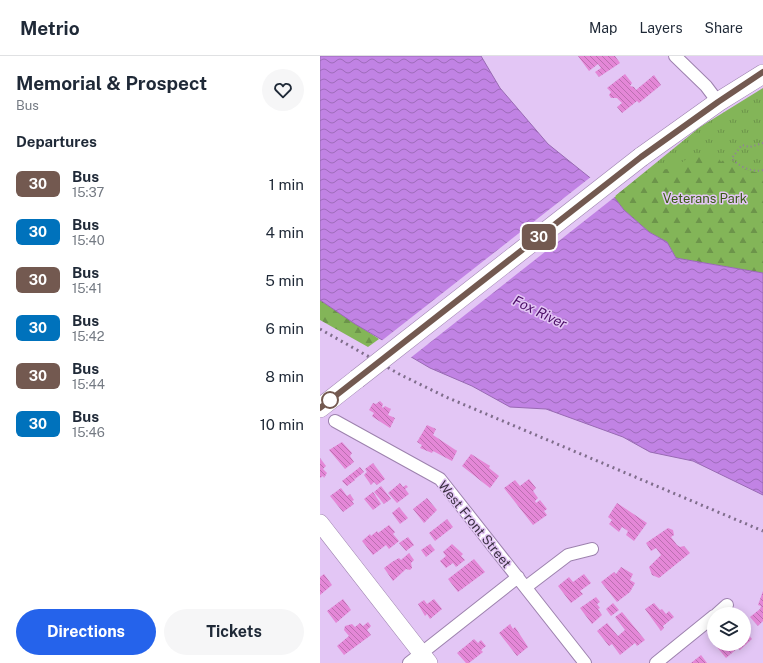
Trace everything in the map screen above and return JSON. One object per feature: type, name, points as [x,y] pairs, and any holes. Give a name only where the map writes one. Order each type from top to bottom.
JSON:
[{"type":"main road","points":[[320,408],[641,157],[718,102],[762,74]]},
{"type":"main road","points":[[320,523],[420,660]]},
{"type":"street","points":[[675,56],[706,86],[718,102]]},
{"type":"street","name":"West Front Street","points":[[335,421],[440,479],[585,663]]},
{"type":"street","points":[[526,587],[568,555],[592,549]]},
{"type":"street","points":[[420,660],[518,577]]},
{"type":"street","points":[[656,663],[707,622]]},
{"type":"path","points":[[763,143],[750,147],[742,145],[732,158],[743,167],[760,171],[763,170]]},
{"type":"green space","name":"Veterans Park","points":[[763,88],[763,273],[614,197],[700,127]]},
{"type":"green space","name":"Veterans Park","points":[[706,155],[718,157],[721,162],[727,157],[739,168],[763,174],[763,273],[676,258],[667,242],[649,232],[624,210],[614,197],[657,163],[661,170],[673,168],[690,157]]},
{"type":"green space","points":[[320,300],[379,339],[368,347],[320,320]]},
{"type":"water","name":"Fox River","points":[[320,56],[481,56],[500,88],[548,144],[614,197],[624,210],[649,232],[667,242],[676,258],[763,273],[763,495],[693,461],[650,452],[623,437],[546,409],[510,407],[472,386],[430,368],[355,324],[320,300]]},
{"type":"pier","points":[[592,176],[616,196],[409,359],[380,342]]},
{"type":"building","points":[[578,56],[615,56],[620,63],[599,77],[595,72],[601,68],[598,64],[589,71]]},
{"type":"building","points":[[625,74],[632,83],[630,86],[634,87],[636,90],[654,75],[661,85],[639,103],[637,101],[622,113],[617,107],[622,103],[617,98],[611,98],[609,95],[611,92],[607,88]]},
{"type":"building","points":[[380,401],[383,404],[383,408],[385,406],[391,409],[388,415],[395,418],[390,428],[373,417],[372,416],[374,413],[369,410],[373,403],[376,404]]},
{"type":"building","points":[[427,425],[436,429],[433,435],[457,451],[452,461],[433,451],[432,453],[420,448],[422,445],[417,442]]},
{"type":"building","points":[[342,442],[352,453],[350,456],[354,462],[345,469],[329,450]]},
{"type":"building","points":[[471,454],[490,466],[489,468],[499,476],[490,488],[462,466]]},
{"type":"building","points":[[320,458],[326,466],[323,469],[327,473],[324,478],[323,476],[320,478]]},
{"type":"building","points":[[373,463],[385,479],[377,485],[374,482],[371,485],[364,475],[367,472],[365,469]]},
{"type":"building","points":[[360,467],[364,472],[355,479],[351,474]]},
{"type":"building","points":[[351,474],[355,480],[347,486],[342,481]]},
{"type":"building","points":[[529,479],[536,488],[533,491],[538,498],[535,501],[536,503],[540,500],[547,509],[544,511],[547,515],[533,525],[504,488],[515,480],[520,486]]},
{"type":"building","points":[[400,483],[403,487],[406,485],[408,487],[405,489],[409,494],[397,503],[388,493]]},
{"type":"building","points":[[381,486],[391,499],[384,504],[374,492]]},
{"type":"building","points":[[341,488],[347,496],[350,494],[354,500],[352,501],[354,504],[343,512],[330,496]]},
{"type":"building","points":[[373,492],[381,504],[373,510],[364,499]]},
{"type":"building","points":[[427,498],[437,510],[424,523],[413,509]]},
{"type":"building","points":[[617,503],[647,523],[634,541],[626,535],[628,531],[622,527],[619,532],[609,524],[612,520],[608,517]]},
{"type":"building","points":[[399,507],[408,518],[400,524],[392,513]]},
{"type":"building","points":[[447,519],[453,527],[435,541],[429,533]]},
{"type":"building","points":[[389,525],[395,532],[393,534],[399,541],[389,549],[386,545],[373,555],[362,541],[370,534],[371,536],[377,531],[378,533]]},
{"type":"building","points":[[668,528],[673,530],[674,535],[671,537],[677,545],[680,547],[684,546],[690,553],[659,578],[652,575],[649,567],[661,555],[656,548],[651,551],[646,543]]},
{"type":"building","points":[[408,537],[414,545],[406,551],[399,543]]},
{"type":"building","points":[[430,544],[435,550],[426,557],[421,550]]},
{"type":"building","points":[[452,544],[463,554],[461,556],[465,560],[456,567],[453,563],[446,568],[440,561],[446,556],[443,552]]},
{"type":"building","points":[[409,553],[414,560],[411,563],[412,568],[410,570],[406,569],[393,581],[384,568],[399,558],[401,560]]},
{"type":"building","points":[[474,559],[485,572],[458,592],[448,579]]},
{"type":"building","points":[[621,567],[633,574],[630,580],[635,583],[630,592],[617,602],[601,582],[614,572],[616,574]]},
{"type":"building","points":[[324,574],[332,585],[320,595],[320,577]]},
{"type":"building","points":[[584,574],[591,583],[580,591],[583,594],[571,603],[558,586],[569,577],[573,582]]},
{"type":"building","points":[[763,591],[763,621],[758,626],[751,616],[760,609],[761,606],[758,605]]},
{"type":"building","points":[[596,597],[600,602],[597,604],[602,615],[592,624],[580,608]]},
{"type":"building","points":[[343,599],[351,610],[336,623],[327,611]]},
{"type":"building","points":[[434,599],[442,609],[430,619],[427,614],[425,616],[418,604],[424,600],[427,604]]},
{"type":"building","points":[[613,603],[619,610],[611,616],[606,609]]},
{"type":"building","points":[[654,603],[660,610],[662,609],[666,614],[669,611],[674,617],[663,626],[664,628],[661,631],[645,609]]},
{"type":"building","points":[[622,612],[645,640],[637,646],[635,643],[620,655],[612,644],[609,646],[597,631],[607,623],[618,636],[625,630],[615,617]]},
{"type":"building","points":[[368,622],[371,626],[367,630],[371,635],[344,655],[337,646],[349,636],[344,630],[345,626],[352,624],[355,627],[360,623],[363,626]]},
{"type":"building","points":[[510,624],[513,629],[515,627],[528,647],[517,656],[499,633]]},
{"type":"building","points":[[474,639],[478,643],[481,640],[486,646],[481,650],[483,652],[469,663],[466,663],[457,653]]},
{"type":"building","points":[[720,651],[734,651],[726,658]]},
{"type":"building","points":[[701,655],[707,663],[691,663]]},
{"type":"railway","points":[[320,329],[401,375],[446,397],[763,531]]},
{"type":"bus line","name":"30","points":[[320,408],[641,157],[763,72]]}]
